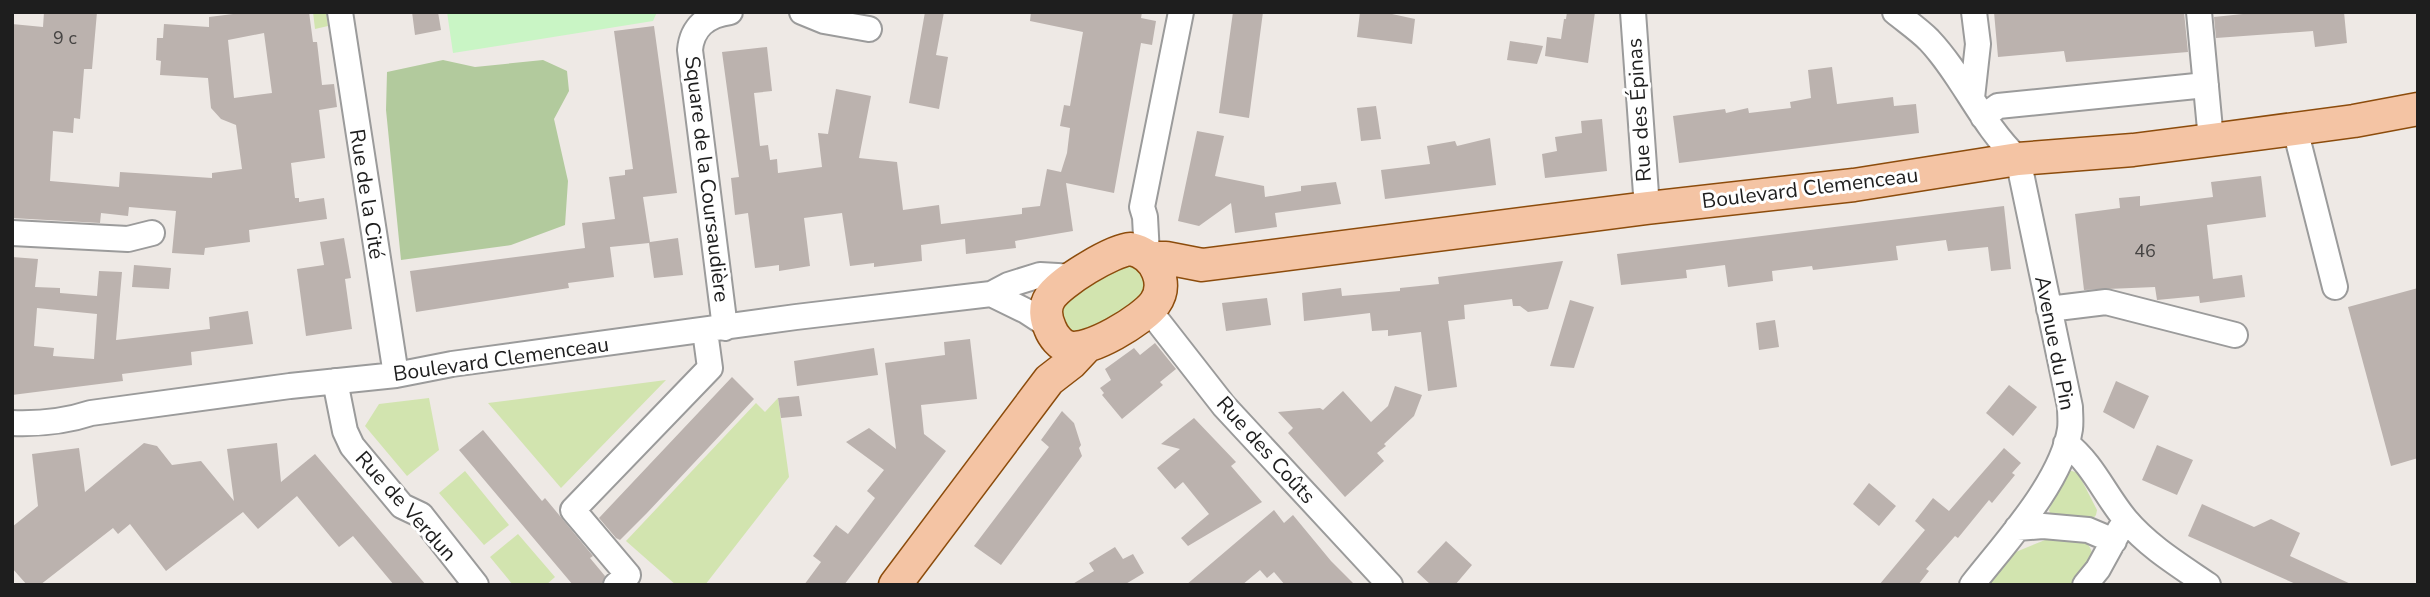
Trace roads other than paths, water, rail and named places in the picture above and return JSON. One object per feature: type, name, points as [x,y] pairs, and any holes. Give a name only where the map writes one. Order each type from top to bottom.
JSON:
[{"type":"main road","name":"Boulevard Clemenceau","points":[[1109,255],[1131,249],[1148,257],[1202,265],[1647,208],[1854,185],[2018,159],[2133,150],[2211,140],[2354,121],[2418,109]]},
{"type":"main road","points":[[1049,380],[1050,330],[1046,306],[1058,288],[1109,255]]},
{"type":"main road","points":[[1148,257],[1160,278],[1154,302]]},
{"type":"main road","name":"Boulevard Clemenceau","points":[[895,585],[1049,380],[1086,347],[1097,343],[1202,265]]},
{"type":"main road","points":[[1050,330],[1066,347],[1086,347]]},
{"type":"street","name":"Rue de la Cité","points":[[340,12],[396,375]]},
{"type":"street","name":"Square de la Coursaudière","points":[[616,585],[628,575],[573,510],[710,368],[715,329],[690,50],[691,39],[697,28],[716,14],[730,12]]},
{"type":"street","points":[[802,12],[824,21],[869,29]]},
{"type":"street","points":[[1109,255],[1142,207],[1181,12]]},
{"type":"street","name":"Rue des Épinas","points":[[1633,12],[1647,208]]},
{"type":"street","points":[[1895,12],[1929,40],[1996,138],[2018,159]]},
{"type":"street","points":[[1975,12],[1978,108]]},
{"type":"street","points":[[2199,12],[2211,140]]},
{"type":"street","points":[[1978,108],[2206,85]]},
{"type":"street","points":[[2295,129],[2335,288]]},
{"type":"street","name":"Avenue du Pin","points":[[1972,585],[2049,483],[2070,429],[2070,407],[2018,159]]},
{"type":"street","points":[[1142,207],[1148,257]]},
{"type":"street","points":[[12,233],[128,239],[152,233]]},
{"type":"street","name":"Boulevard Clemenceau","points":[[12,423],[45,424],[91,413],[396,375],[452,364],[796,317],[991,294],[1008,285],[1040,275],[1075,277]]},
{"type":"street","points":[[991,294],[1026,311],[1050,330]]},
{"type":"street","name":"Rue des Coûts","points":[[1154,302],[1224,406],[1390,585]]},
{"type":"street","points":[[2049,309],[2106,302],[2235,335]]},
{"type":"street","name":"Rue de Verdun","points":[[335,382],[345,431],[352,446],[402,506],[421,515],[476,585]]},
{"type":"street","points":[[2066,443],[2094,471],[2125,519],[2150,544],[2208,585]]},
{"type":"street","points":[[2085,585],[2098,569],[2125,519]]},
{"type":"street","points":[[2017,528],[2043,526],[2088,530],[2114,541]]}]
